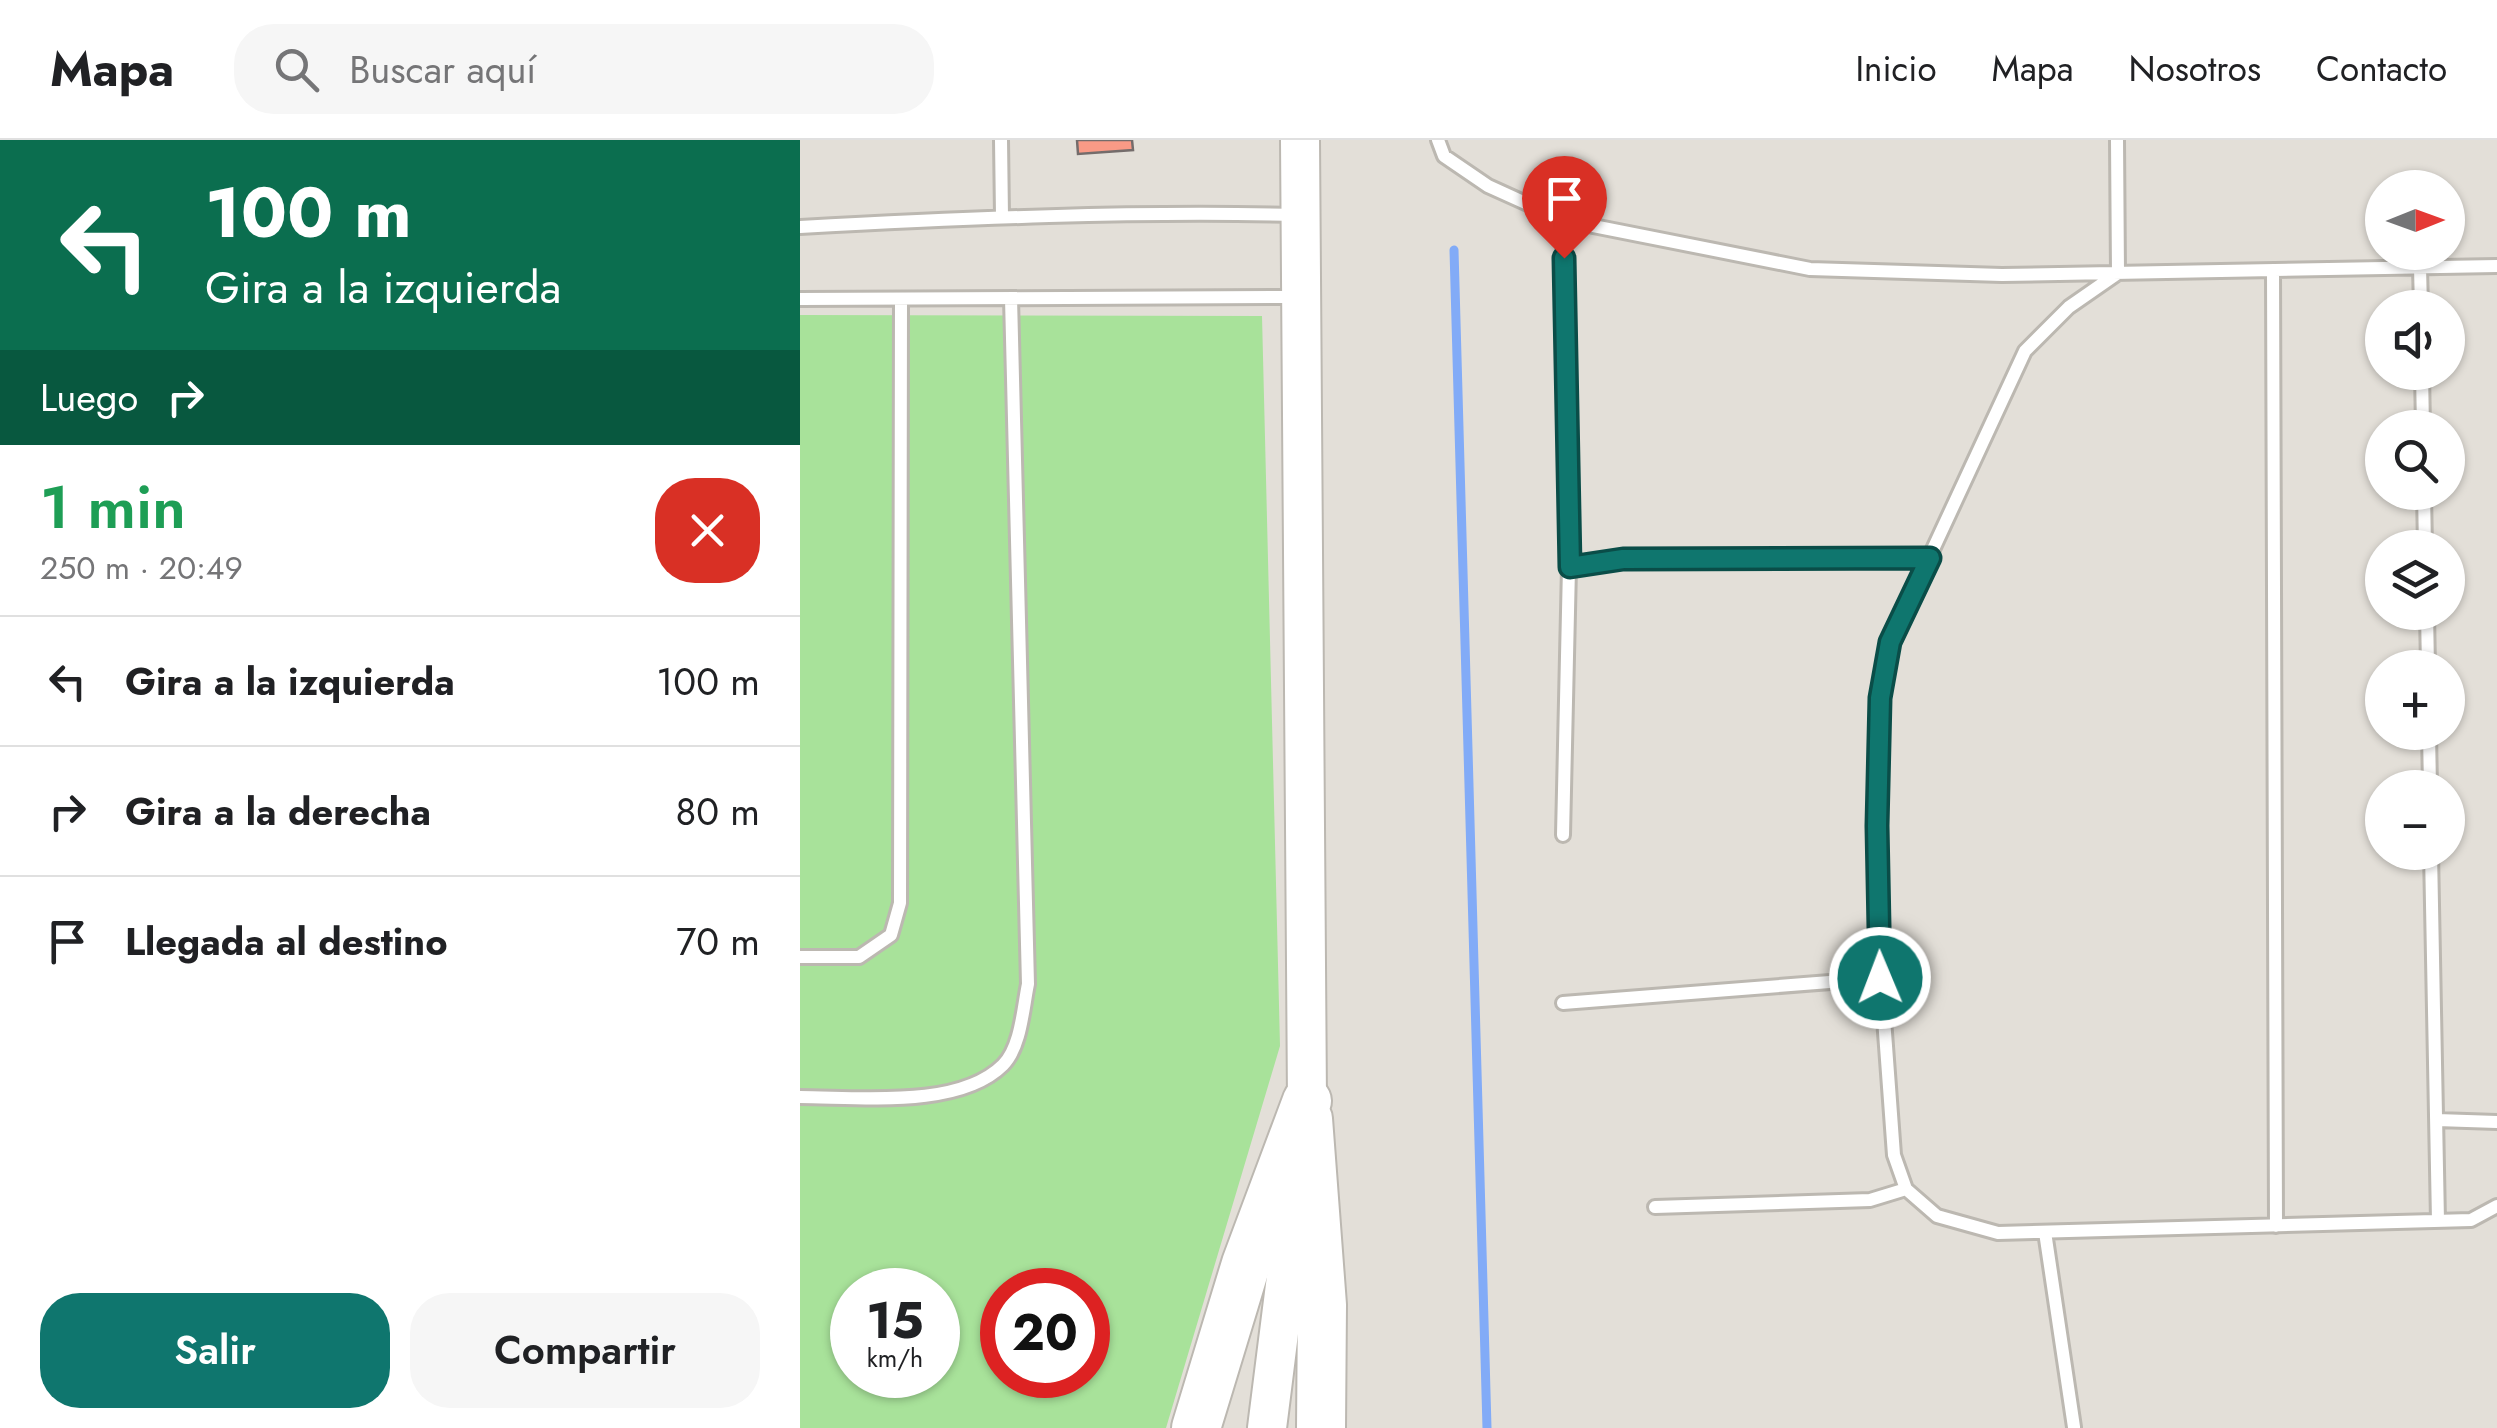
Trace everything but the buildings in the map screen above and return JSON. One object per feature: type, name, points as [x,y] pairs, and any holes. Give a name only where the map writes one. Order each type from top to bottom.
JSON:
[{"type":"highway","points":[[1196,1428],[1246,1264],[1306,1100]]},
{"type":"highway","points":[[1306,1100],[1322,1305],[1321,1428]]},
{"type":"street","points":[[1267,1428],[1287,1287],[1306,1100],[1300,140]]},
{"type":"lane","points":[[1001,140],[1002,216]]},
{"type":"lane","points":[[1438,140],[1444,156],[1488,186],[1563,220],[1810,269],[2002,275],[2365,268]]},
{"type":"lane","points":[[2117,140],[2118,273]]},
{"type":"lane","points":[[800,226],[1002,216],[1193,212],[1301,215]]},
{"type":"lane","points":[[1562,834],[1570,567],[1563,220]]},
{"type":"lane","points":[[2465,266],[2497,266]]},
{"type":"lane","points":[[2273,270],[2276,1226]]},
{"type":"lane","points":[[2118,273],[2070,307],[2026,351],[1890,642],[1880,698],[1880,978],[1894,1155],[1906,1189],[1937,1216],[1998,1233],[2471,1220],[2497,1206]]},
{"type":"lane","points":[[800,299],[1301,296]]},
{"type":"lane","points":[[800,1098],[923,1096],[972,1086],[1005,1064],[1020,1030],[1028,984],[1011,298]]},
{"type":"lane","points":[[800,957],[859,957],[891,935],[900,903],[901,299]]},
{"type":"lane","points":[[1570,567],[1623,559],[1930,558]]},
{"type":"lane","points":[[2432,870],[2438,1221]]},
{"type":"lane","points":[[1562,1003],[1880,978]]},
{"type":"lane","points":[[2437,1120],[2497,1122]]},
{"type":"lane","points":[[1655,1207],[1870,1200],[1906,1189]]},
{"type":"lane","points":[[2045,1232],[2075,1427],[2060,1428]]},
{"type":"green space","points":[[800,315],[1262,316],[1280,1046],[1166,1428],[800,1428]]},
{"type":"waterway","points":[[1454,250],[1487,1428]]},
{"type":"route","points":[[1564,258],[1570,567],[1623,559],[1930,558],[1890,642],[1880,698],[1880,978]]}]
